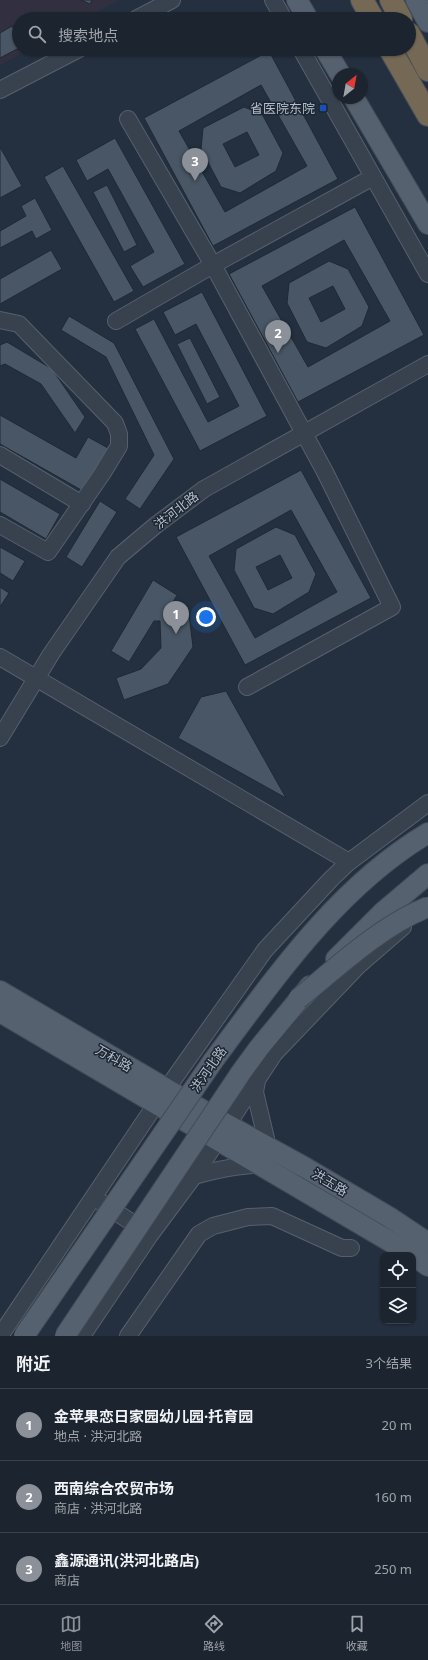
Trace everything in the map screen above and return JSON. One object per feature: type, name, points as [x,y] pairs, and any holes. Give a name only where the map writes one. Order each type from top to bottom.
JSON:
[{"type":"highway","points":[[362,0],[369,12]]},
{"type":"highway","points":[[391,0],[397,12]]},
{"type":"highway","points":[[416,47],[428,70]]},
{"type":"highway","points":[[394,56],[428,115]]},
{"type":"main road","points":[[297,0],[304,12]]},
{"type":"main road","points":[[416,0],[428,22]]},
{"type":"main road","points":[[329,56],[336,68]]},
{"type":"main road","points":[[358,104],[428,224]]},
{"type":"main road","name":"洪河北路","points":[[24,1336],[213,1061],[297,952],[357,888],[384,864],[428,833]]},
{"type":"main road","points":[[65,1336],[240,1074],[298,999],[350,944],[382,913],[428,874]]},
{"type":"main road","points":[[298,999],[380,933],[428,906]]},
{"type":"main road","name":"万科路","points":[[0,991],[161,1096],[223,1133]]},
{"type":"main road","name":"万科路","points":[[0,1012],[161,1096]]},
{"type":"main road","name":"洪玉路","points":[[223,1133],[264,1156],[382,1213],[428,1243]]},
{"type":"main road","name":"洪玉路","points":[[264,1156],[408,1252]]},
{"type":"main road","name":"洪玉路","points":[[416,1257],[428,1266]]},
{"type":"street","points":[[149,12],[172,0]]},
{"type":"street","points":[[274,0],[280,12]]},
{"type":"street","points":[[0,90],[66,56]]},
{"type":"street","points":[[305,56],[428,274]]},
{"type":"street","points":[[128,119],[213,265],[304,432],[392,607],[247,687]]},
{"type":"street","points":[[116,321],[213,265],[373,177]]},
{"type":"street","points":[[0,320],[19,324],[115,423],[119,434],[119,446],[82,504],[48,552],[0,525]]},
{"type":"street","name":"洪河北路","points":[[0,738],[60,641],[118,557],[156,525],[204,489],[428,364]]},
{"type":"street","points":[[0,455],[82,504]]},
{"type":"street","points":[[0,657],[349,862]]},
{"type":"street","points":[[0,1336],[161,1096],[265,950],[332,878],[349,862],[428,803]]},
{"type":"street","points":[[82,1336],[150,1236],[194,1176],[274,1054],[358,966],[428,906]]},
{"type":"street","points":[[194,1176],[220,1168],[241,1165],[264,1156],[261,1125],[255,1092],[257,1081]]},
{"type":"street","points":[[94,1197],[150,1236]]},
{"type":"street","points":[[128,1336],[199,1234],[213,1226],[248,1217],[272,1216],[342,1248],[351,1248]]},
{"type":"shaded area","points":[[0,0],[119,0],[97,12],[12,12],[12,56],[17,56],[0,65]]},
{"type":"building","points":[[81,0],[92,0],[90,4]]},
{"type":"building","points":[[12,26],[12,52],[0,58],[0,33]]},
{"type":"building","points":[[260,56],[272,56],[338,179],[213,246],[144,118]],"holes":[[[261,85],[307,166],[225,212],[179,131]]]},
{"type":"building","points":[[244,107],[262,114],[283,153],[276,171],[240,193],[221,187],[201,149],[203,128]],"holes":[[[247,132],[259,155],[235,167],[223,144]]]},
{"type":"building","points":[[115,138],[185,264],[143,287],[130,266],[154,252],[108,169],[87,181],[76,160]]},
{"type":"building","points":[[0,147],[22,186],[0,198]]},
{"type":"building","points":[[63,166],[134,291],[114,302],[44,177]]},
{"type":"building","points":[[107,185],[137,245],[124,252],[93,192]]},
{"type":"building","points":[[35,198],[52,230],[36,239],[32,231],[0,248],[0,231],[26,216],[21,206]]},
{"type":"building","points":[[355,207],[424,335],[298,402],[229,274]],"holes":[[[344,240],[390,321],[308,367],[262,286]]]},
{"type":"building","points":[[51,250],[62,269],[0,304],[0,279]]},
{"type":"building","points":[[329,261],[348,269],[369,307],[362,326],[326,348],[307,342],[287,303],[289,283]],"holes":[[[333,286],[345,309],[321,322],[309,298]]]},
{"type":"building","points":[[202,292],[267,416],[200,451],[135,329],[154,319],[208,422],[239,406],[196,324],[175,335],[163,312]]},
{"type":"building","points":[[69,316],[114,343],[174,459],[140,509],[125,499],[154,455],[106,357],[61,330]]},
{"type":"building","points":[[190,338],[220,397],[207,404],[177,344]]},
{"type":"building","points":[[7,342],[52,369],[85,417],[75,433],[41,384],[5,364],[0,366],[0,345]]},
{"type":"building","points":[[0,415],[76,458],[88,437],[108,448],[83,491],[0,444]]},
{"type":"building","points":[[301,470],[371,598],[245,665],[176,537]],"holes":[[[291,510],[337,592],[255,638],[209,556]]]},
{"type":"building","points":[[0,479],[60,514],[46,539],[0,512]]},
{"type":"building","points":[[100,501],[117,512],[82,567],[66,557]]},
{"type":"building","points":[[276,527],[295,535],[316,574],[309,592],[273,614],[254,608],[234,570],[236,549]],"holes":[[[280,555],[292,578],[268,590],[256,567]]]},
{"type":"building","points":[[0,547],[25,561],[13,581],[0,573]]},
{"type":"building","points":[[153,580],[177,595],[169,609],[188,606],[193,647],[168,684],[124,700],[116,678],[141,669],[161,648],[160,621],[154,621],[129,662],[111,651]]},
{"type":"building","points":[[0,587],[9,593],[0,607]]},
{"type":"building","points":[[226,691],[286,798],[178,738],[201,697]]},
{"type":"place","name":"省医院东院","points":[[323,108]]},
{"type":"place","name":"鑫源通讯(洪河北路店)","points":[[195,181]]},
{"type":"place","name":"西南综合农贸市场","points":[[278,353]]},
{"type":"place","name":"金苹果恋日家园幼儿园·托育园","points":[[176,634]]}]
